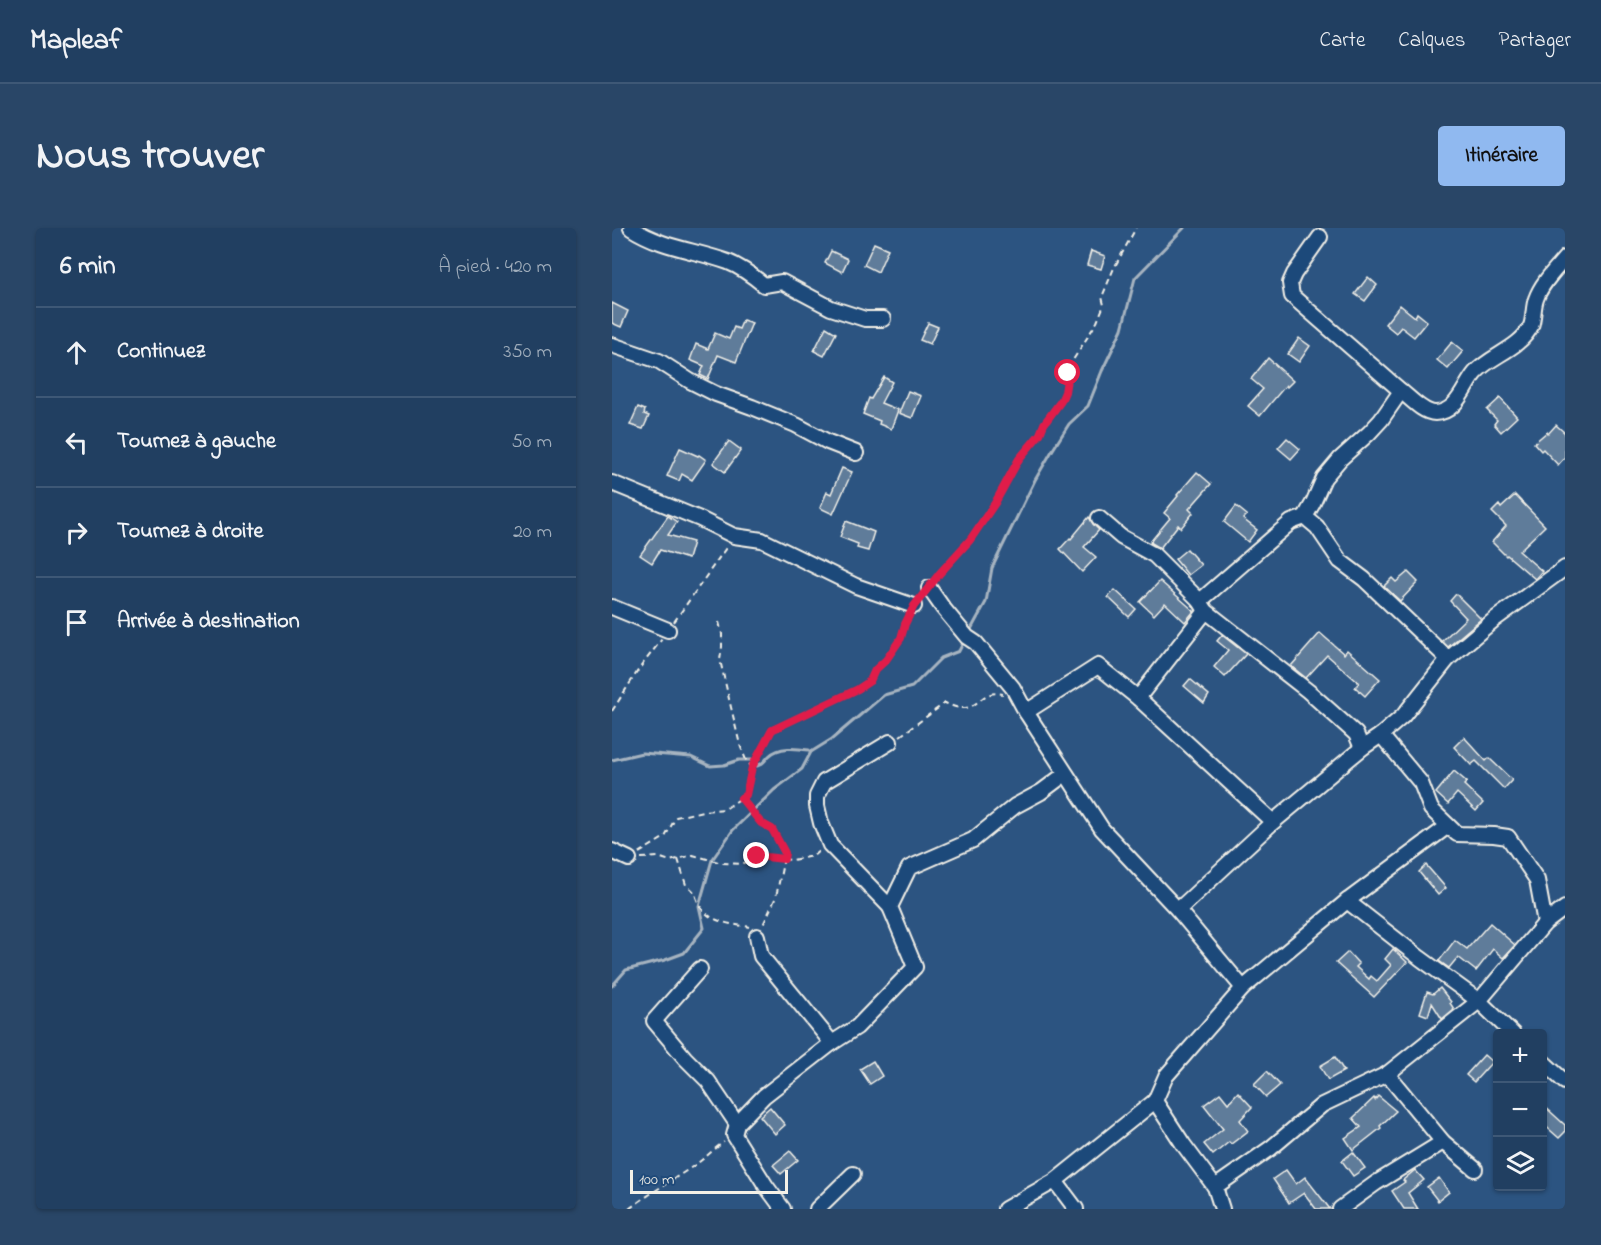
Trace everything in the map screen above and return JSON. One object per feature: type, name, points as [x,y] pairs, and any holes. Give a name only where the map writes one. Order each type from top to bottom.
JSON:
[{"type":"street","points":[[631,228],[670,246],[731,263],[764,285],[782,282],[831,308],[865,319],[883,320]]},
{"type":"street","points":[[1320,237],[1294,274],[1290,283],[1292,296],[1401,391],[1430,412],[1450,408],[1485,363],[1521,339],[1531,326],[1536,298],[1548,278],[1565,258]]},
{"type":"street","points":[[612,345],[659,361],[716,394],[796,425],[828,442],[856,453]]},
{"type":"street","points":[[1137,698],[1203,606],[1291,522],[1305,516],[1324,478],[1340,459],[1381,420],[1401,391]]},
{"type":"street","points":[[612,483],[700,519],[734,536],[762,540],[856,586],[914,606]]},
{"type":"street","points":[[1305,516],[1317,527],[1340,561],[1364,579],[1448,660]]},
{"type":"street","points":[[1099,518],[1121,537],[1155,555],[1203,606],[1308,691],[1356,734],[1362,748]]},
{"type":"street","points":[[1178,910],[1273,822],[1403,716],[1448,660],[1495,619],[1565,568]]},
{"type":"street","points":[[929,588],[967,637],[976,643],[1013,688],[1065,774],[1102,829],[1178,910],[1243,988]]},
{"type":"street","points":[[612,607],[668,630]]},
{"type":"street","points":[[1026,712],[1098,666],[1137,698],[1273,822]]},
{"type":"street","points":[[1381,735],[1421,783],[1431,809],[1456,834],[1508,837],[1537,880],[1545,923]]},
{"type":"street","points":[[736,1129],[764,1096],[832,1042],[856,1027],[915,967],[890,907],[830,845],[817,806],[818,796],[824,782],[890,742]]},
{"type":"street","points":[[890,907],[909,868],[973,840],[1015,806],[1041,792],[1065,774]]},
{"type":"street","points":[[1005,1209],[1055,1181],[1155,1101],[1166,1076],[1243,988],[1347,901],[1448,826]]},
{"type":"street","points":[[612,851],[629,859]]},
{"type":"street","points":[[1347,901],[1479,1001],[1508,1029]]},
{"type":"street","points":[[1215,1187],[1271,1148],[1322,1105],[1387,1074],[1479,1001],[1545,923],[1565,908]]},
{"type":"street","points":[[757,936],[761,956],[832,1042]]},
{"type":"street","points":[[700,969],[654,1022],[708,1081],[766,1186],[783,1209]]},
{"type":"street","points":[[1547,1066],[1565,1082]]},
{"type":"street","points":[[1387,1074],[1443,1142],[1475,1169]]},
{"type":"street","points":[[1155,1101],[1215,1187],[1222,1209]]},
{"type":"street","points":[[1340,1209],[1376,1183],[1443,1142]]},
{"type":"street","points":[[817,1209],[853,1174]]},
{"type":"street","points":[[1055,1181],[1076,1209]]},
{"type":"path","points":[[929,588],[970,540],[995,503],[1019,459],[1040,434],[1044,424],[1061,401],[1073,360],[1097,322],[1104,305],[1102,297],[1136,228]]},
{"type":"path","points":[[629,859],[665,837],[676,817],[725,809],[746,795],[752,767],[772,730],[870,681],[875,670],[886,660],[901,638],[914,606]]},
{"type":"path","points":[[719,622],[722,634],[720,660],[740,745],[746,760],[752,767]]},
{"type":"path","points":[[890,742],[945,703],[965,709],[972,707],[987,694],[1003,694],[1013,688]]},
{"type":"path","points":[[678,859],[686,885],[695,891],[699,906],[711,917],[731,925],[750,927],[757,936],[776,897],[785,853],[772,829],[761,823],[741,798]]},
{"type":"path","points":[[629,859],[658,857],[670,861],[693,855],[722,863],[742,864],[757,856],[792,860],[813,856],[830,845]]},
{"type":"path","points":[[629,1209],[698,1163],[736,1129]]},
{"type":"building","points":[[874,243],[888,249],[878,272],[864,265]]},
{"type":"building","points":[[831,251],[848,259],[842,272],[825,263]]},
{"type":"building","points":[[1091,251],[1105,256],[1101,269],[1087,265]]},
{"type":"building","points":[[1368,277],[1377,285],[1365,301],[1355,294]]},
{"type":"building","points":[[612,303],[628,311],[621,327],[612,323]]},
{"type":"building","points":[[1400,305],[1415,317],[1417,313],[1427,321],[1414,337],[1401,327],[1396,333],[1385,324]]},
{"type":"building","points":[[743,320],[752,323],[736,362],[718,355],[708,379],[700,375],[704,366],[690,360],[696,344],[708,349],[715,333],[729,339],[734,327],[739,329]]},
{"type":"building","points":[[928,323],[938,327],[930,344],[920,340]]},
{"type":"building","points":[[826,327],[836,333],[824,356],[814,351]]},
{"type":"building","points":[[1299,338],[1310,346],[1299,362],[1288,354]]},
{"type":"building","points":[[1452,342],[1463,351],[1448,369],[1437,360]]},
{"type":"building","points":[[1268,358],[1293,381],[1287,387],[1286,385],[1260,416],[1248,406],[1263,389],[1251,379]]},
{"type":"building","points":[[884,377],[892,382],[881,403],[898,410],[891,429],[879,424],[880,421],[863,414],[869,398],[871,399]]},
{"type":"building","points":[[908,391],[921,396],[912,418],[899,413]]},
{"type":"building","points":[[1500,398],[1517,417],[1501,432],[1494,424],[1497,420],[1487,410]]},
{"type":"building","points":[[638,407],[645,410],[644,414],[649,416],[643,429],[630,425]]},
{"type":"building","points":[[1556,425],[1565,433],[1565,457],[1558,465],[1534,443],[1547,432],[1548,434]]},
{"type":"building","points":[[1287,438],[1300,449],[1291,459],[1278,448]]},
{"type":"building","points":[[729,441],[741,450],[725,472],[713,463]]},
{"type":"building","points":[[680,448],[706,460],[692,480],[682,474],[679,481],[667,476]]},
{"type":"building","points":[[842,468],[852,472],[833,514],[820,508],[827,492],[831,494]]},
{"type":"building","points":[[1197,472],[1211,484],[1189,509],[1193,513],[1181,528],[1178,525],[1160,548],[1150,542],[1170,518],[1164,513]]},
{"type":"building","points":[[1515,495],[1545,526],[1519,551],[1542,571],[1535,579],[1492,542],[1506,526],[1492,512],[1499,505],[1501,508]]},
{"type":"building","points":[[1236,506],[1247,515],[1243,519],[1257,530],[1248,542],[1224,522]]},
{"type":"building","points":[[668,516],[677,522],[668,535],[693,542],[688,559],[660,550],[652,563],[640,555]]},
{"type":"building","points":[[1089,517],[1099,530],[1084,547],[1096,557],[1082,572],[1060,549]]},
{"type":"building","points":[[846,521],[874,532],[868,551],[857,548],[858,544],[840,537]]},
{"type":"building","points":[[1187,549],[1201,565],[1188,575],[1175,559]]},
{"type":"building","points":[[1408,572],[1418,582],[1400,601],[1384,586],[1392,578],[1396,582]]},
{"type":"building","points":[[1160,581],[1194,611],[1185,622],[1165,603],[1154,615],[1140,602]]},
{"type":"building","points":[[1115,590],[1136,609],[1129,617],[1108,597]]},
{"type":"building","points":[[1456,594],[1481,619],[1448,647],[1442,641],[1466,618],[1450,601]]},
{"type":"building","points":[[1320,633],[1344,654],[1347,650],[1380,679],[1365,696],[1355,687],[1359,683],[1327,655],[1306,678],[1291,666]]},
{"type":"building","points":[[1222,635],[1246,654],[1225,677],[1214,667],[1228,650],[1217,641]]},
{"type":"building","points":[[1190,679],[1209,695],[1204,703],[1184,686]]},
{"type":"building","points":[[1464,737],[1486,761],[1489,758],[1512,780],[1504,789],[1476,761],[1471,765],[1454,747]]},
{"type":"building","points":[[1454,771],[1467,782],[1464,785],[1483,803],[1476,811],[1457,793],[1448,804],[1436,793]]},
{"type":"building","points":[[1426,865],[1446,888],[1438,895],[1419,872]]},
{"type":"building","points":[[1490,923],[1515,945],[1503,958],[1493,949],[1476,971],[1458,957],[1449,968],[1439,961],[1455,940],[1467,949]]},
{"type":"building","points":[[1393,949],[1407,962],[1374,997],[1336,963],[1348,952],[1359,964],[1356,967],[1369,979],[1371,976],[1377,981],[1391,965],[1385,959]]},
{"type":"building","points":[[1440,988],[1454,1009],[1442,1019],[1432,1003],[1428,1016],[1420,1013],[1427,992],[1433,994]]},
{"type":"building","points":[[1484,1055],[1492,1062],[1474,1082],[1466,1075]]},
{"type":"building","points":[[1335,1057],[1344,1071],[1328,1080],[1320,1066]]},
{"type":"building","points":[[873,1061],[882,1076],[870,1084],[860,1069]]},
{"type":"building","points":[[1267,1071],[1280,1085],[1266,1097],[1254,1084]]},
{"type":"building","points":[[1238,1092],[1252,1107],[1240,1120],[1248,1131],[1213,1155],[1204,1144],[1223,1129],[1204,1105],[1220,1093],[1228,1103]]},
{"type":"building","points":[[1378,1096],[1396,1111],[1380,1126],[1381,1128],[1353,1150],[1345,1138],[1361,1127],[1353,1118]]},
{"type":"building","points":[[770,1107],[785,1125],[775,1134],[760,1116]]},
{"type":"building","points":[[1547,1109],[1565,1125],[1565,1132],[1559,1138],[1547,1127]]},
{"type":"building","points":[[790,1151],[798,1160],[781,1174],[773,1165]]},
{"type":"building","points":[[1353,1152],[1365,1168],[1353,1176],[1342,1161]]},
{"type":"building","points":[[1286,1170],[1296,1184],[1305,1177],[1330,1209],[1316,1209],[1304,1193],[1289,1203],[1273,1179]]},
{"type":"building","points":[[1415,1170],[1424,1180],[1408,1193],[1418,1209],[1404,1209],[1392,1191],[1405,1182],[1403,1180]]},
{"type":"building","points":[[1439,1178],[1449,1192],[1438,1201],[1427,1187]]},
{"type":"waterway","points":[[969,633],[986,602],[992,568],[1035,480],[1069,424],[1088,406],[1122,329],[1135,278],[1184,228]]},
{"type":"waterway","points":[[612,986],[626,970],[684,953],[704,928],[699,906],[712,860],[733,830],[774,790],[802,769],[811,752],[832,739],[884,695],[912,687],[941,658],[959,651],[964,641]]},
{"type":"waterway","points":[[612,760],[642,753],[691,757],[710,766],[724,765],[739,760],[756,760],[757,766],[773,753],[783,749],[811,752]]},
{"type":"route","points":[[757,856],[784,859],[785,853],[772,829],[761,823],[741,798],[746,795],[752,767],[772,730],[870,681],[875,670],[886,660],[901,638],[914,606],[970,540],[995,503],[1019,459],[1053,414],[1065,392],[1068,373]]}]
